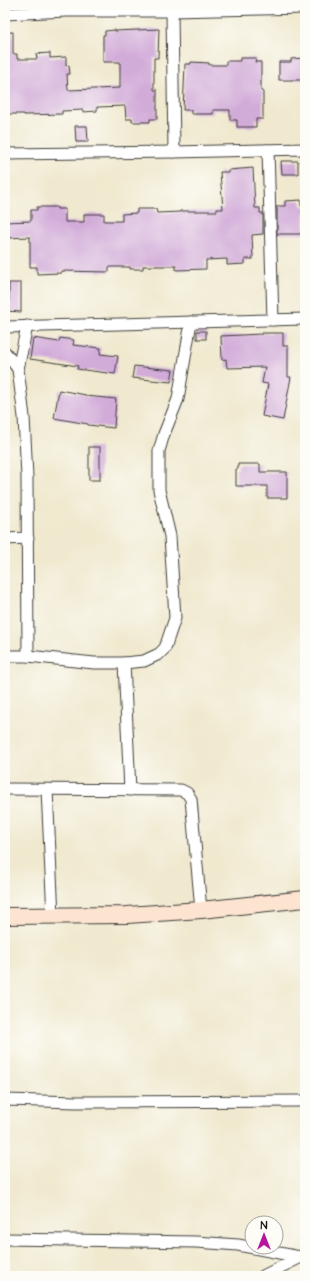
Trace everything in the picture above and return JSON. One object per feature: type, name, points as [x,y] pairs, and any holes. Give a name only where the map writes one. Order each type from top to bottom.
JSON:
[{"type":"street","points":[[5,14],[66,10],[305,8]]},
{"type":"street","points":[[172,10],[174,152]]},
{"type":"street","points":[[5,154],[305,149]]},
{"type":"street","points":[[268,150],[274,320]]},
{"type":"street","points":[[5,327],[305,319]]},
{"type":"street","points":[[5,656],[28,656],[94,663],[124,663],[144,661],[159,654],[165,648],[175,618],[170,536],[159,490],[159,451],[178,399],[191,322]]},
{"type":"street","points":[[27,326],[18,369],[25,427],[27,477],[28,656]]},
{"type":"street","points":[[5,352],[18,369]]},
{"type":"street","points":[[5,539],[28,538]]},
{"type":"street","points":[[124,663],[130,790]]},
{"type":"street","points":[[5,790],[181,790],[188,793],[191,799],[201,910]]},
{"type":"street","points":[[47,790],[53,916]]},
{"type":"street","points":[[5,916],[127,915],[201,910],[305,899]]},
{"type":"street","points":[[5,1100],[77,1102],[305,1101]]},
{"type":"street","points":[[5,1240],[196,1242],[231,1244],[302,1256]]},
{"type":"street","points":[[263,1276],[302,1256]]},
{"type":"building","points":[[159,29],[158,58],[154,58],[154,90],[157,90],[157,119],[150,119],[150,122],[132,122],[132,119],[126,119],[125,106],[97,107],[97,111],[62,111],[62,114],[5,114],[5,32],[13,32],[13,54],[17,54],[17,59],[37,59],[36,54],[50,53],[50,58],[66,57],[66,66],[69,65],[70,74],[67,74],[68,90],[120,88],[120,62],[103,62],[103,35],[105,35],[105,31]]},
{"type":"building","points":[[240,58],[256,58],[255,62],[261,62],[263,119],[256,119],[256,127],[237,127],[237,120],[230,120],[230,110],[213,110],[213,114],[191,114],[191,110],[183,110],[185,64],[191,64],[191,62],[209,63],[209,65],[226,65],[226,61],[240,61]]},
{"type":"building","points":[[304,58],[305,80],[279,80],[279,62],[291,62],[291,59]]},
{"type":"building","points":[[75,126],[87,126],[88,142],[76,142]]},
{"type":"building","points":[[281,161],[298,161],[298,174],[282,174]]},
{"type":"building","points":[[253,168],[255,208],[260,208],[260,213],[263,213],[263,234],[252,235],[253,259],[245,259],[245,264],[227,265],[227,259],[206,260],[206,269],[176,270],[176,266],[143,266],[143,269],[130,269],[130,267],[109,267],[109,272],[61,271],[61,273],[37,274],[37,267],[30,267],[30,237],[5,238],[5,222],[31,221],[31,210],[37,210],[37,207],[57,207],[57,209],[65,209],[65,222],[84,222],[84,214],[104,214],[104,221],[122,221],[122,214],[137,213],[137,209],[156,209],[157,213],[180,211],[217,211],[217,209],[223,209],[220,172]]},
{"type":"building","points":[[301,200],[301,206],[305,206],[305,234],[277,234],[277,206],[285,206],[285,201]]},
{"type":"building","points":[[9,283],[21,283],[21,312],[5,311],[5,301],[9,301]]},
{"type":"building","points":[[197,331],[206,331],[206,339],[197,339]]},
{"type":"building","points":[[283,333],[283,346],[288,346],[288,377],[291,377],[283,420],[262,416],[268,384],[262,383],[265,367],[227,368],[226,359],[222,360],[221,336]]},
{"type":"building","points":[[33,338],[59,342],[60,338],[74,340],[73,345],[101,348],[100,354],[118,356],[115,374],[77,369],[78,366],[30,359]]},
{"type":"building","points":[[134,366],[173,370],[171,382],[132,378]]},
{"type":"building","points":[[59,390],[86,396],[116,399],[114,428],[88,425],[54,418]]},
{"type":"building","points":[[89,447],[100,447],[100,480],[89,480]]},
{"type":"building","points":[[238,464],[260,464],[260,472],[287,472],[287,498],[267,498],[267,486],[236,486],[236,469],[238,469]]}]
